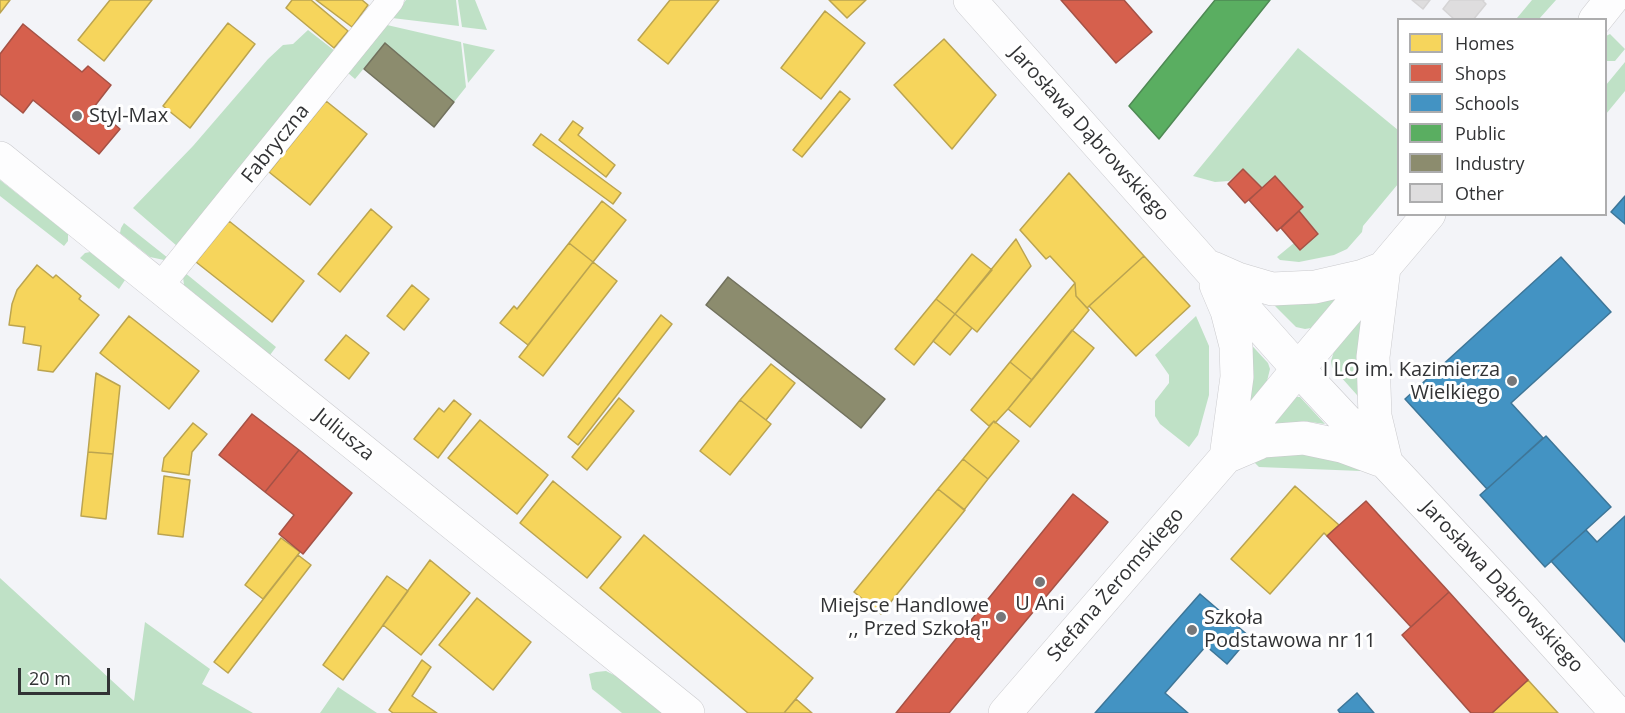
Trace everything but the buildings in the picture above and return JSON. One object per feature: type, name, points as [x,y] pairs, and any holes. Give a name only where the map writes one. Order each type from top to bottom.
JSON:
[{"type":"street","name":"Fabryczna","points":[[160,286],[391,0]]},
{"type":"street","name":"Jarosława Dąbrowskiego","points":[[970,0],[1298,369],[1524,610],[1617,713]]},
{"type":"street","points":[[1597,18],[1611,0]]},
{"type":"street","name":"Juliusza","points":[[0,158],[688,713]]},
{"type":"street","name":"Stefana Żeromskiego","points":[[1005,713],[1226,457],[1427,216]]},
{"type":"street","name":"Jarosława Dąbrowskiego","points":[[1209,267],[1272,289],[1315,286],[1363,276],[1384,267]]},
{"type":"street","points":[[1209,267],[1227,311],[1236,346],[1237,377],[1226,457]]},
{"type":"street","points":[[1384,267],[1373,357],[1375,416],[1386,462]]},
{"type":"street","name":"Jarosława Dąbrowskiego","points":[[1226,457],[1263,441],[1304,438],[1342,446],[1386,462]]},
{"type":"green space","points":[[406,0],[456,0],[459,26],[392,18]]},
{"type":"green space","points":[[458,0],[475,0],[487,30],[462,27]]},
{"type":"green space","points":[[1532,0],[1556,0],[1540,18],[1517,18]]},
{"type":"green space","points":[[387,25],[461,42],[466,87],[454,102],[385,43],[355,79],[348,73]]},
{"type":"green space","points":[[308,30],[335,51],[177,246],[133,208],[193,146],[268,59],[283,45],[293,44]]},
{"type":"green space","points":[[1610,34],[1625,49],[1615,61],[1607,61],[1607,36]]},
{"type":"green space","points":[[463,43],[495,50],[468,83]]},
{"type":"green space","points":[[1298,48],[1397,129],[1397,185],[1347,249],[1334,255],[1299,262],[1280,260],[1277,257],[1294,243],[1300,249],[1318,233],[1299,211],[1303,207],[1262,188],[1243,169],[1229,181],[1215,182],[1193,176]]},
{"type":"green space","points":[[1625,62],[1625,91],[1607,113],[1607,84]]},
{"type":"green space","points":[[0,180],[68,234],[68,241],[64,246],[0,196]]},
{"type":"green space","points":[[124,223],[168,258],[164,260],[150,257],[120,233]]},
{"type":"green space","points":[[90,252],[125,280],[119,289],[80,258]]},
{"type":"green space","points":[[184,272],[276,347],[270,355],[184,285]]},
{"type":"green space","points":[[1345,288],[1311,328],[1305,329],[1296,327],[1268,299]]},
{"type":"green space","points":[[1368,310],[1365,404],[1332,367],[1331,361],[1334,351]]},
{"type":"green space","points":[[1196,316],[1209,346],[1209,395],[1198,435],[1189,447],[1160,424],[1155,416],[1155,401],[1169,383],[1169,375],[1155,355]]},
{"type":"green space","points":[[1245,338],[1268,363],[1270,369],[1267,381],[1242,412]]},
{"type":"green space","points":[[1292,397],[1300,397],[1325,424],[1303,421],[1267,428]]},
{"type":"green space","points":[[1286,451],[1348,461],[1361,471],[1259,467],[1252,460]]},
{"type":"green space","points":[[0,578],[134,701],[145,622],[210,669],[202,684],[253,713],[0,713]]},
{"type":"green space","points":[[606,671],[616,676],[662,713],[622,713],[592,689],[589,674]]},
{"type":"green space","points":[[338,687],[377,713],[320,713]]},
{"type":"place","name":"Styl-Max","points":[[77,116]]},
{"type":"place","name":"I LO im. Kazimierza Wielkiego","points":[[1512,381]]},
{"type":"place","name":"U Ani","points":[[1040,582]]},
{"type":"place","name":"Miejsce Handlowe ,, Przed Szkołą\"","points":[[1001,617]]},
{"type":"place","name":"Szkoła Podstawowa nr 11","points":[[1192,630]]}]
